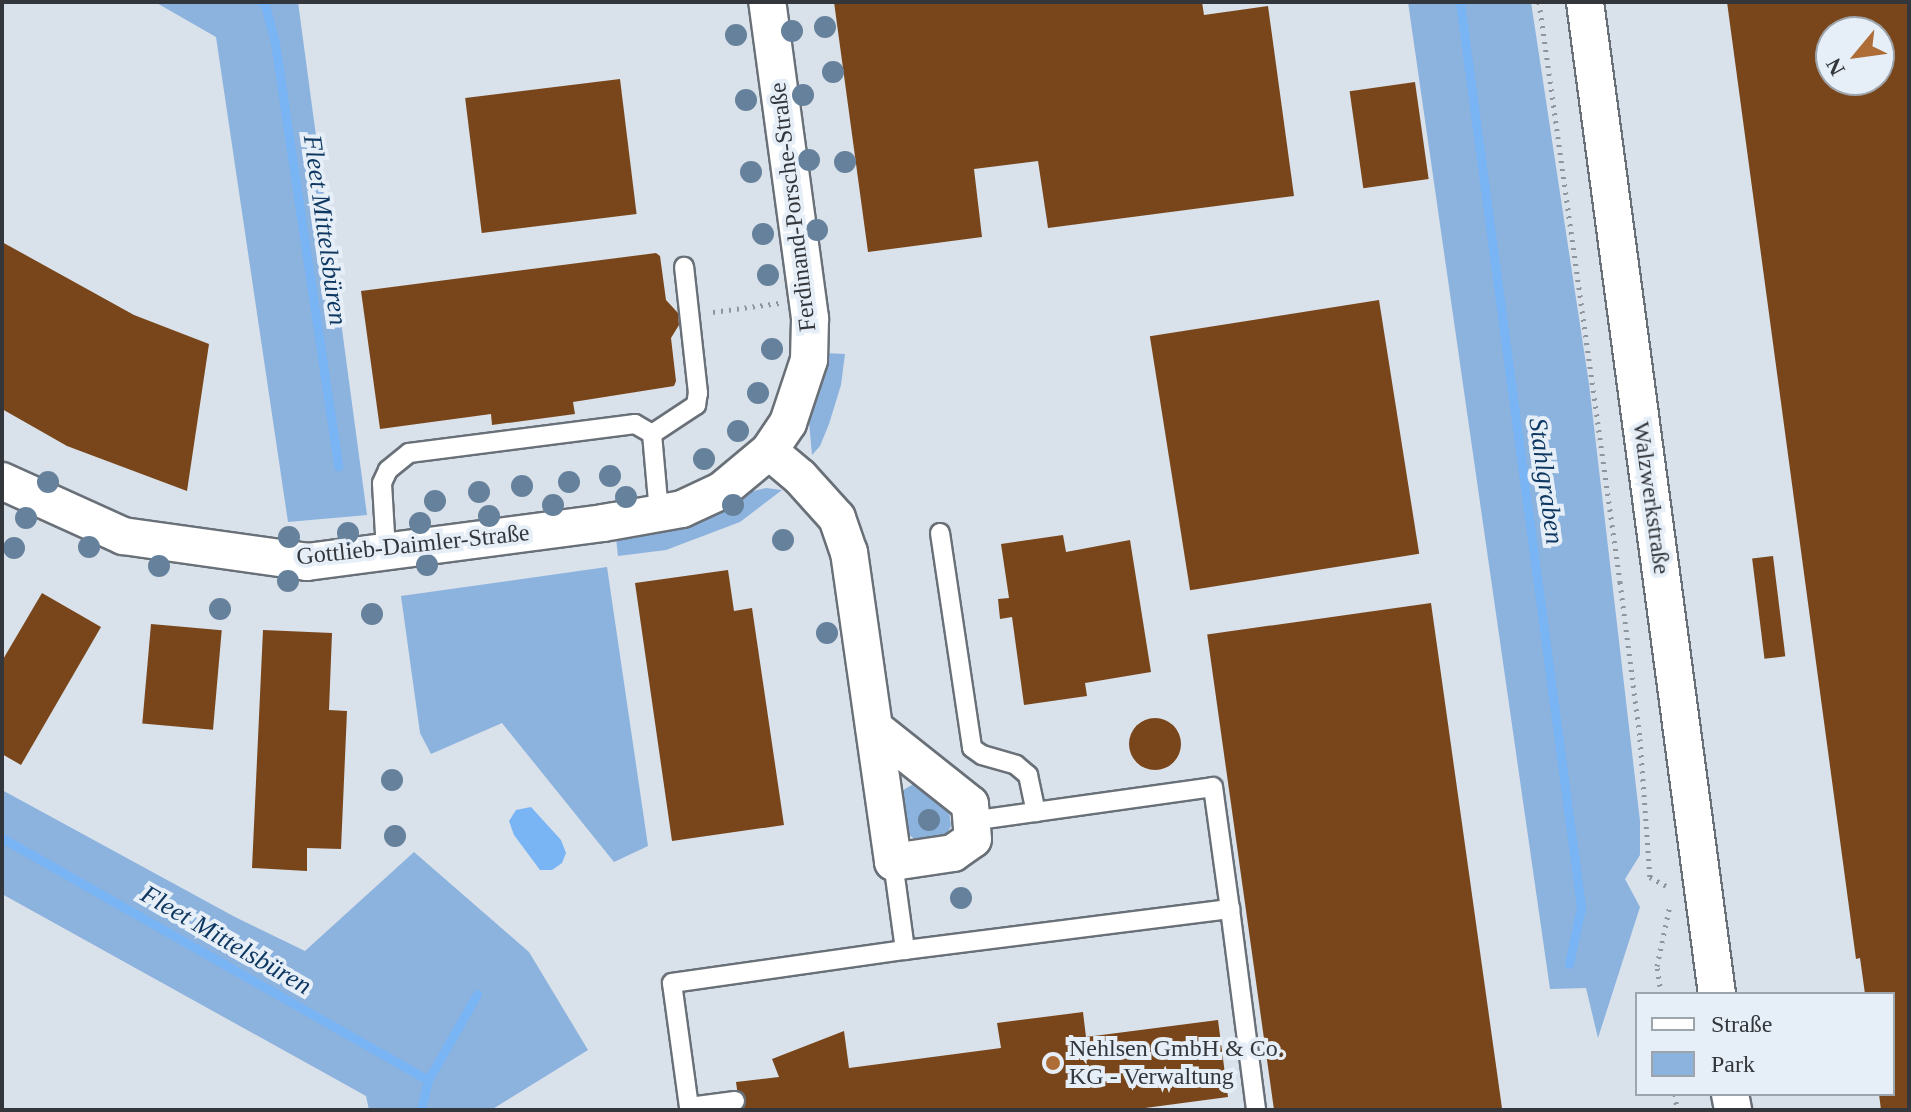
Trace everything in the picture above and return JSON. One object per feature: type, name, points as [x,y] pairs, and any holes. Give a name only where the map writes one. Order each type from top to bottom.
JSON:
[{"type":"street","name":"Ferdinand-Porsche-Straße","points":[[767,2],[807,299],[809,360],[788,423],[769,451]]},
{"type":"street","name":"Walzwerkstraße","points":[[1585,2],[1717,992]]},
{"type":"street","name":"Gottlieb-Daimler-Straße","points":[[2,481],[123,536],[307,562],[682,509],[721,491],[769,451]]},
{"type":"street","points":[[769,451],[800,477],[837,518],[849,552],[893,862],[953,853],[973,839],[970,804],[874,728]]},
{"type":"lane","points":[[652,434],[696,405],[698,393],[684,267]]},
{"type":"lane","points":[[386,551],[382,483],[388,470],[409,453],[635,424],[652,434]]},
{"type":"lane","points":[[652,434],[659,513]]},
{"type":"lane","points":[[940,533],[972,748],[982,755],[1016,765],[1028,775],[1036,812]]},
{"type":"lane","points":[[971,821],[1213,787],[1256,1110]]},
{"type":"lane","points":[[893,862],[905,950]]},
{"type":"lane","points":[[735,1101],[689,1107],[672,983],[1230,909]]},
{"type":"path","points":[[1539,2],[1640,739],[1650,877],[1673,890],[1657,966],[1661,992]]},
{"type":"path","points":[[689,316],[807,299]]},
{"type":"green space","points":[[155,2],[298,2],[367,515],[288,522],[216,37]]},
{"type":"green space","points":[[1408,2],[1531,2],[1589,384],[1640,821],[1640,855],[1625,879],[1640,907],[1598,1038],[1586,988],[1550,989]]},
{"type":"green space","points":[[824,353],[845,354],[841,385],[829,424],[820,446],[812,455],[809,422]]},
{"type":"green space","points":[[766,488],[782,490],[740,522],[666,550],[618,556],[616,538],[704,517],[749,492]]},
{"type":"green space","points":[[607,567],[648,846],[614,862],[502,723],[431,754],[420,733],[401,596]]},
{"type":"green space","points":[[915,783],[949,811],[951,826],[944,839],[921,844],[908,834],[900,792]]},
{"type":"green space","points":[[2,790],[235,917],[305,951],[414,852],[529,952],[588,1050],[491,1110],[369,1110],[366,1096],[2,894]]},
{"type":"shaded area","points":[[531,807],[561,840],[566,853],[562,863],[552,870],[540,870],[514,835],[509,821],[516,810]]},
{"type":"building","points":[[834,2],[1202,2],[1204,15],[1268,6],[1294,196],[1048,228],[1038,161],[974,169],[982,237],[868,252]]},
{"type":"building","points":[[1727,2],[1909,2],[1909,1110],[1881,1110],[1879,1096],[1895,1096],[1895,992],[1865,992],[1860,958],[1856,959]]},
{"type":"building","points":[[620,79],[637,214],[482,233],[465,98]]},
{"type":"building","points":[[1415,82],[1429,179],[1363,188],[1350,91]]},
{"type":"building","points":[[2,242],[134,315],[209,344],[187,491],[67,446],[2,409]]},
{"type":"building","points":[[656,253],[660,256],[666,300],[678,313],[679,325],[671,338],[674,386],[573,402],[575,414],[492,425],[491,414],[380,429],[361,291]]},
{"type":"building","points":[[1379,300],[1419,554],[1190,590],[1150,336]]},
{"type":"building","points":[[1063,535],[1066,552],[1130,540],[1151,672],[1085,683],[1087,696],[1024,705],[1012,617],[1000,619],[998,599],[1009,598],[1001,544]]},
{"type":"building","points":[[1773,556],[1785,656],[1764,659],[1752,559]]},
{"type":"building","points":[[728,570],[734,611],[752,608],[784,825],[672,841],[635,583]]},
{"type":"building","points":[[42,593],[101,627],[21,765],[2,754],[2,661]]},
{"type":"building","points":[[1431,603],[1502,1110],[1274,1110],[1207,634]]},
{"type":"building","points":[[151,624],[222,630],[213,730],[142,724]]},
{"type":"building","points":[[263,630],[332,633],[329,710],[347,711],[341,849],[307,848],[307,871],[252,868]]},
{"type":"building","points":[[1155,718],[1173,726],[1181,744],[1173,762],[1155,770],[1137,762],[1129,744],[1137,726]]},
{"type":"building","name":"Nehlsen GmbH & Co. KG - Verwaltung","points":[[1083,1012],[1086,1037],[1218,1020],[1228,1097],[1130,1110],[740,1110],[736,1082],[779,1077],[772,1059],[844,1031],[849,1068],[1001,1048],[997,1023]]},
{"type":"waterway","name":"Fleet Mittelsbüren","points":[[261,2],[265,5],[275,43],[338,466]]},
{"type":"waterway","name":"Stahlgraben","points":[[1460,2],[1581,907],[1569,964]]},
{"type":"waterway","name":"Fleet Mittelsbüren","points":[[2,838],[428,1080]]},
{"type":"waterway","name":"Fleet Mittelsbüren","points":[[421,1110],[428,1080],[477,994]]},
{"type":"place","name":"Nehlsen GmbH & Co. KG - Verwaltung","points":[[1053,1063]]}]
